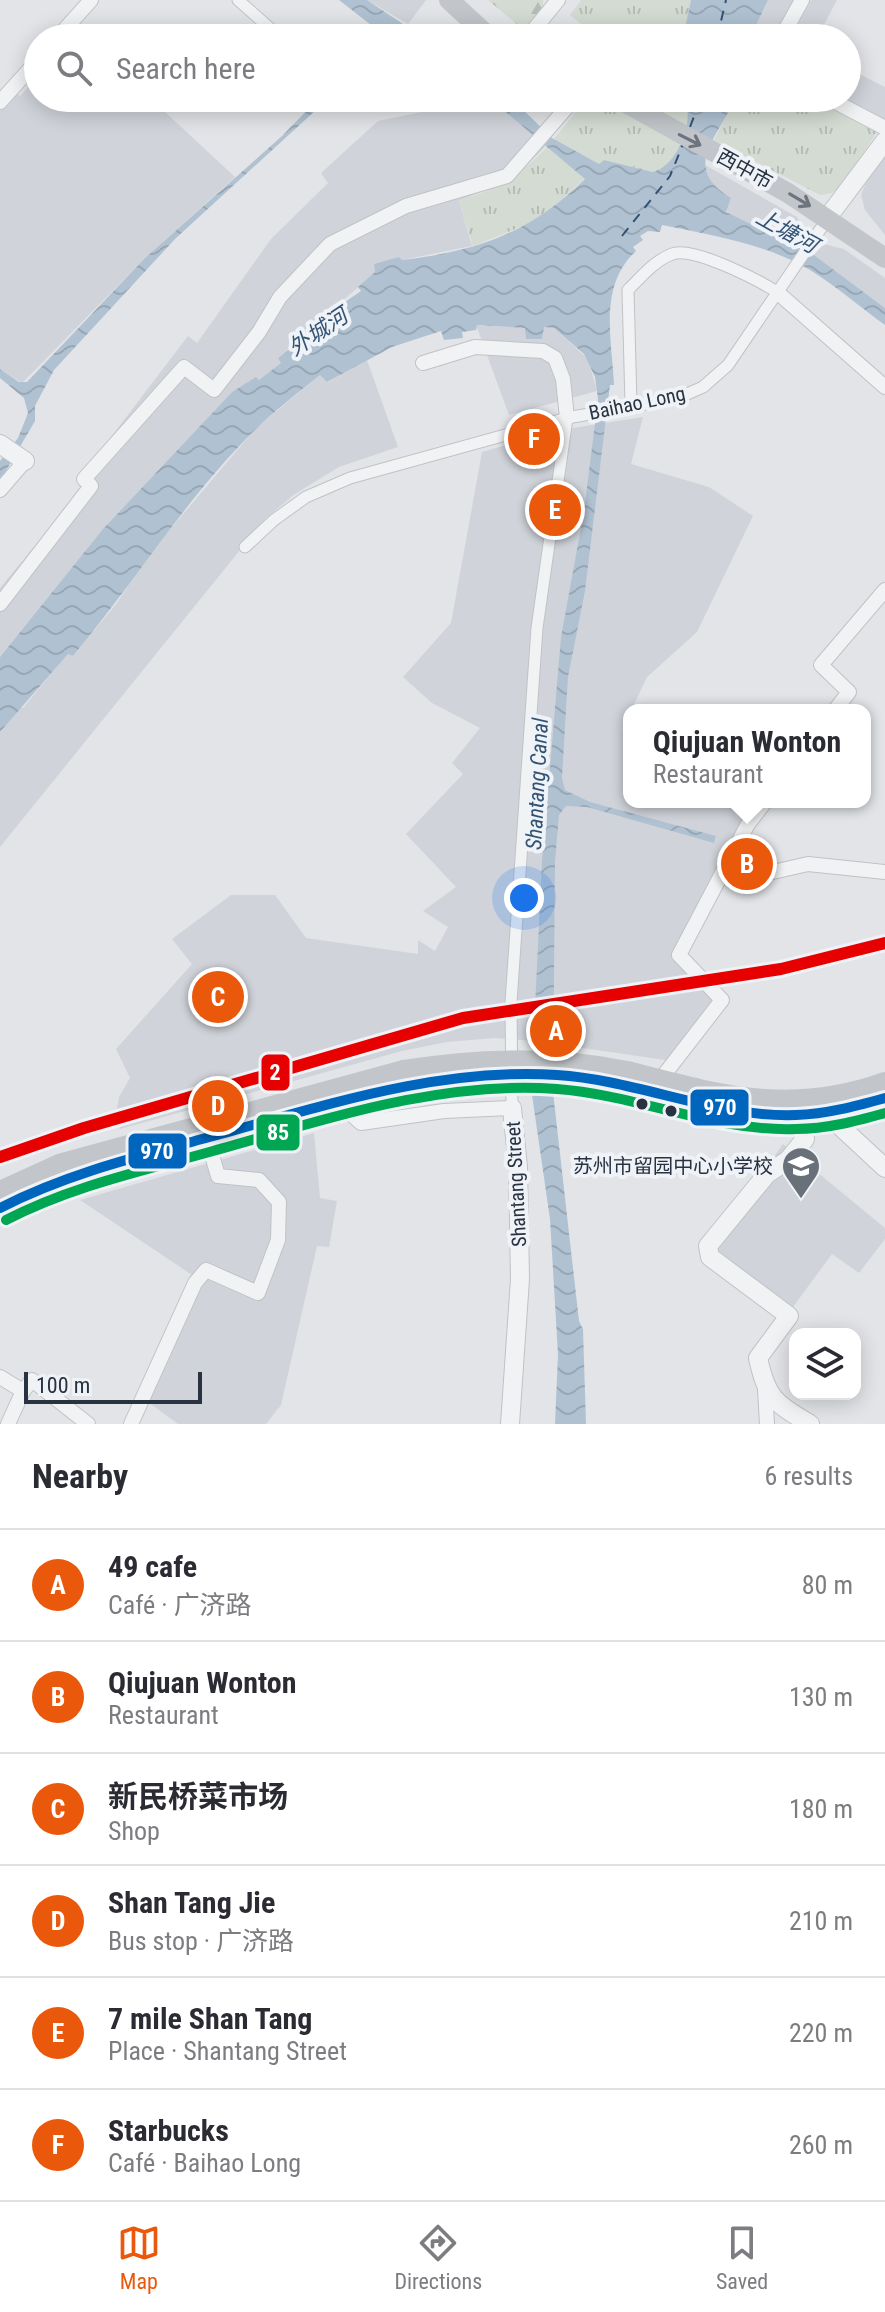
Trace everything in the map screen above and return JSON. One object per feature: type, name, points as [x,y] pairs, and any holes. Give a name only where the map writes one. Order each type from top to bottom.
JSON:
[{"type":"main road","points":[[449,0],[471,24]]},
{"type":"main road","name":"西中市","points":[[640,112],[828,217],[885,258]]},
{"type":"main road","points":[[0,1208],[64,1178],[348,1099],[457,1062],[528,1059],[580,1063],[727,1112],[815,1108],[885,1098]]},
{"type":"main road","points":[[0,1191],[40,1171],[76,1159],[406,1078]]},
{"type":"main road","points":[[626,1079],[660,1080],[741,1099],[815,1108],[885,1082]]},
{"type":"street","points":[[70,24],[91,0]]},
{"type":"street","points":[[238,0],[265,24]]},
{"type":"street","points":[[538,24],[558,0]]},
{"type":"street","points":[[789,24],[802,0]]},
{"type":"street","points":[[0,102],[24,75]]},
{"type":"street","points":[[0,604],[91,486],[84,479],[184,367],[214,390],[259,332],[280,297],[330,244],[406,206],[507,176],[563,112]]},
{"type":"street","points":[[855,112],[885,128]]},
{"type":"street","points":[[828,217],[885,141]]},
{"type":"street","name":"Baihao Long","points":[[245,547],[306,497],[350,478],[567,418],[678,398],[703,387],[728,365],[828,217]]},
{"type":"street","points":[[631,405],[628,290],[648,269],[674,253],[692,255],[751,276],[777,292],[885,387]]},
{"type":"street","points":[[423,363],[475,347],[543,351],[555,358],[563,379],[567,418]]},
{"type":"street","name":"Shantang Street","points":[[510,1424],[520,1279],[518,1167],[512,1108],[511,1002],[537,628],[567,418]]},
{"type":"street","points":[[0,490],[12,452]]},
{"type":"street","points":[[840,704],[849,692],[821,665],[885,590]]},
{"type":"street","points":[[660,1080],[722,1000],[679,955],[748,824],[760,808]]},
{"type":"street","points":[[731,860],[764,874],[808,864],[885,872]]},
{"type":"street","points":[[348,1099],[352,1115],[361,1123],[444,1111],[512,1108]]},
{"type":"street","points":[[767,1424],[765,1390],[758,1358],[789,1316],[710,1257],[708,1246],[767,1174],[788,1160],[805,1139],[815,1108],[885,1168]]},
{"type":"street","points":[[131,1424],[195,1283],[206,1270],[258,1293],[278,1240],[279,1202],[259,1180],[218,1176],[207,1138]]},
{"type":"street","points":[[0,1377],[23,1391]]},
{"type":"street","points":[[8,1424],[23,1391],[32,1380],[88,1424]]},
{"type":"street","points":[[765,1390],[777,1405],[810,1424]]},
{"type":"shaded area","points":[[367,0],[426,0],[408,24]]},
{"type":"shaded area","points":[[768,0],[798,0],[785,24],[757,24]]},
{"type":"shaded area","points":[[811,0],[837,0],[824,24],[798,24]]},
{"type":"shaded area","points":[[861,75],[885,87],[885,123],[861,110]]},
{"type":"shaded area","points":[[14,91],[20,96],[24,92],[24,112],[165,112],[235,177],[145,258],[22,383],[0,369],[0,107]]},
{"type":"shaded area","points":[[422,112],[506,112],[546,146],[513,179],[459,201],[472,246],[402,260],[376,272],[313,326],[282,363],[258,381],[232,392],[102,530],[0,657],[0,588],[85,485],[79,479],[188,336],[197,343],[271,239],[328,183],[321,173],[378,121]]},
{"type":"shaded area","points":[[885,156],[885,235],[865,210],[861,195],[869,176]]},
{"type":"shaded area","points":[[705,165],[797,217],[804,228],[794,247],[730,216],[726,210],[730,198],[713,188],[704,175]]},
{"type":"shaded area","points":[[824,244],[844,249],[885,278],[885,308],[814,255]]},
{"type":"shaded area","points":[[476,325],[525,328],[542,339],[543,327],[554,328],[588,359],[597,391],[509,415]]},
{"type":"shaded area","points":[[367,360],[398,447],[339,467],[295,494],[266,518],[0,847],[0,732],[19,706],[23,708],[68,653],[73,656],[117,603],[144,560],[256,428],[320,375],[328,382]]},
{"type":"shaded area","points":[[643,417],[631,464],[709,487],[753,516],[697,632],[647,677],[634,704],[623,704],[623,808],[760,808],[679,955],[722,1000],[672,1061],[534,1041],[495,1038],[447,1042],[402,1051],[120,1129],[116,1114],[119,1097],[130,1078],[116,1049],[192,964],[172,939],[231,895],[275,895],[306,938],[418,954],[418,940],[435,951],[448,927],[423,911],[456,887],[406,834],[463,774],[452,763],[480,728],[432,703],[403,677],[451,623],[482,452],[560,430]]},
{"type":"shaded area","points":[[314,1133],[320,1198],[337,1201],[329,1247],[317,1246],[281,1405],[266,1424],[178,1424],[148,1402],[160,1350],[192,1275],[80,1200]]},
{"type":"shaded area","name":"苏州市留园中心小学校","points":[[783,1144],[885,1228],[885,1239],[859,1273],[832,1254],[793,1307],[717,1258],[715,1242]]},
{"type":"green space","points":[[488,0],[543,0],[543,7],[529,24],[517,24]]},
{"type":"green space","points":[[581,0],[691,0],[686,24],[581,24],[570,15]]},
{"type":"green space","points":[[576,112],[687,112],[682,141],[677,152],[662,168],[653,172],[604,160],[541,219],[473,246],[459,201],[501,184],[518,173],[559,134]]},
{"type":"green space","points":[[728,112],[846,112],[879,129],[841,187],[832,193],[820,195],[714,140]]},
{"type":"water","points":[[339,0],[367,0],[403,24],[370,24]]},
{"type":"water","points":[[691,0],[768,0],[757,24],[686,24]]},
{"type":"water","points":[[305,112],[314,112],[175,239],[54,370],[35,406],[35,421],[0,481],[0,461],[18,438],[28,413],[24,398],[0,378],[0,369],[19,382],[27,382],[145,258]]},
{"type":"water","name":"外城河","points":[[506,112],[525,112],[552,138],[599,164],[604,160],[653,172],[662,168],[677,151],[686,130],[687,112],[728,112],[713,139],[705,164],[716,186],[731,198],[726,212],[814,255],[885,308],[885,325],[829,283],[793,261],[738,242],[662,225],[660,232],[648,231],[640,236],[643,240],[633,247],[636,251],[616,280],[610,314],[614,385],[610,385],[585,591],[568,677],[562,778],[565,790],[590,802],[716,836],[714,843],[587,807],[566,806],[559,815],[555,862],[553,1092],[579,1321],[583,1329],[586,1424],[555,1424],[558,1354],[550,1219],[532,1095],[542,861],[561,637],[584,511],[598,399],[595,377],[584,354],[554,328],[544,327],[542,339],[526,339],[525,328],[477,325],[476,330],[462,332],[463,338],[444,340],[441,331],[392,347],[327,382],[320,375],[270,416],[229,457],[73,656],[68,654],[0,732],[0,657],[102,530],[232,392],[256,377],[259,380],[281,363],[278,358],[295,346],[294,337],[361,291],[358,287],[375,272],[374,264],[399,257],[402,260],[429,256],[479,245],[544,213],[585,179]]},
{"type":"ferry route","points":[[720,24],[726,0]]},
{"type":"ferry route","points":[[690,127],[696,112]]},
{"type":"ferry route","points":[[622,236],[670,176],[683,144]]},
{"type":"transit line","name":"2","points":[[0,1157],[84,1128],[463,1018],[781,969],[885,943]]},
{"type":"transit line","name":"970","points":[[0,1208],[76,1176],[154,1152],[336,1102],[468,1077],[512,1074],[587,1078],[706,1105],[766,1114],[819,1113],[885,1098]]},
{"type":"transit line","name":"85","points":[[6,1220],[82,1188],[340,1115],[426,1096],[513,1088],[557,1089],[617,1098],[735,1125],[766,1128],[819,1128],[885,1113]]},
{"type":"place","name":"Starbucks","points":[[534,439]]},
{"type":"place","name":"7 mile Shan Tang","points":[[555,510]]},
{"type":"place","name":"Qiujuan Wonton","points":[[747,864]]},
{"type":"place","name":"新民桥菜市场","points":[[218,997]]},
{"type":"place","name":"49 cafe","points":[[556,1031]]},
{"type":"place","name":"Shan Tang Jie","points":[[218,1106]]},
{"type":"place","name":"苏州市留园中心小学校","points":[[801,1200]]},
{"type":"water label","name":"上塘河","points":[[787,231]]},
{"type":"water label","name":"Shantang Canal","points":[[537,784]]}]
